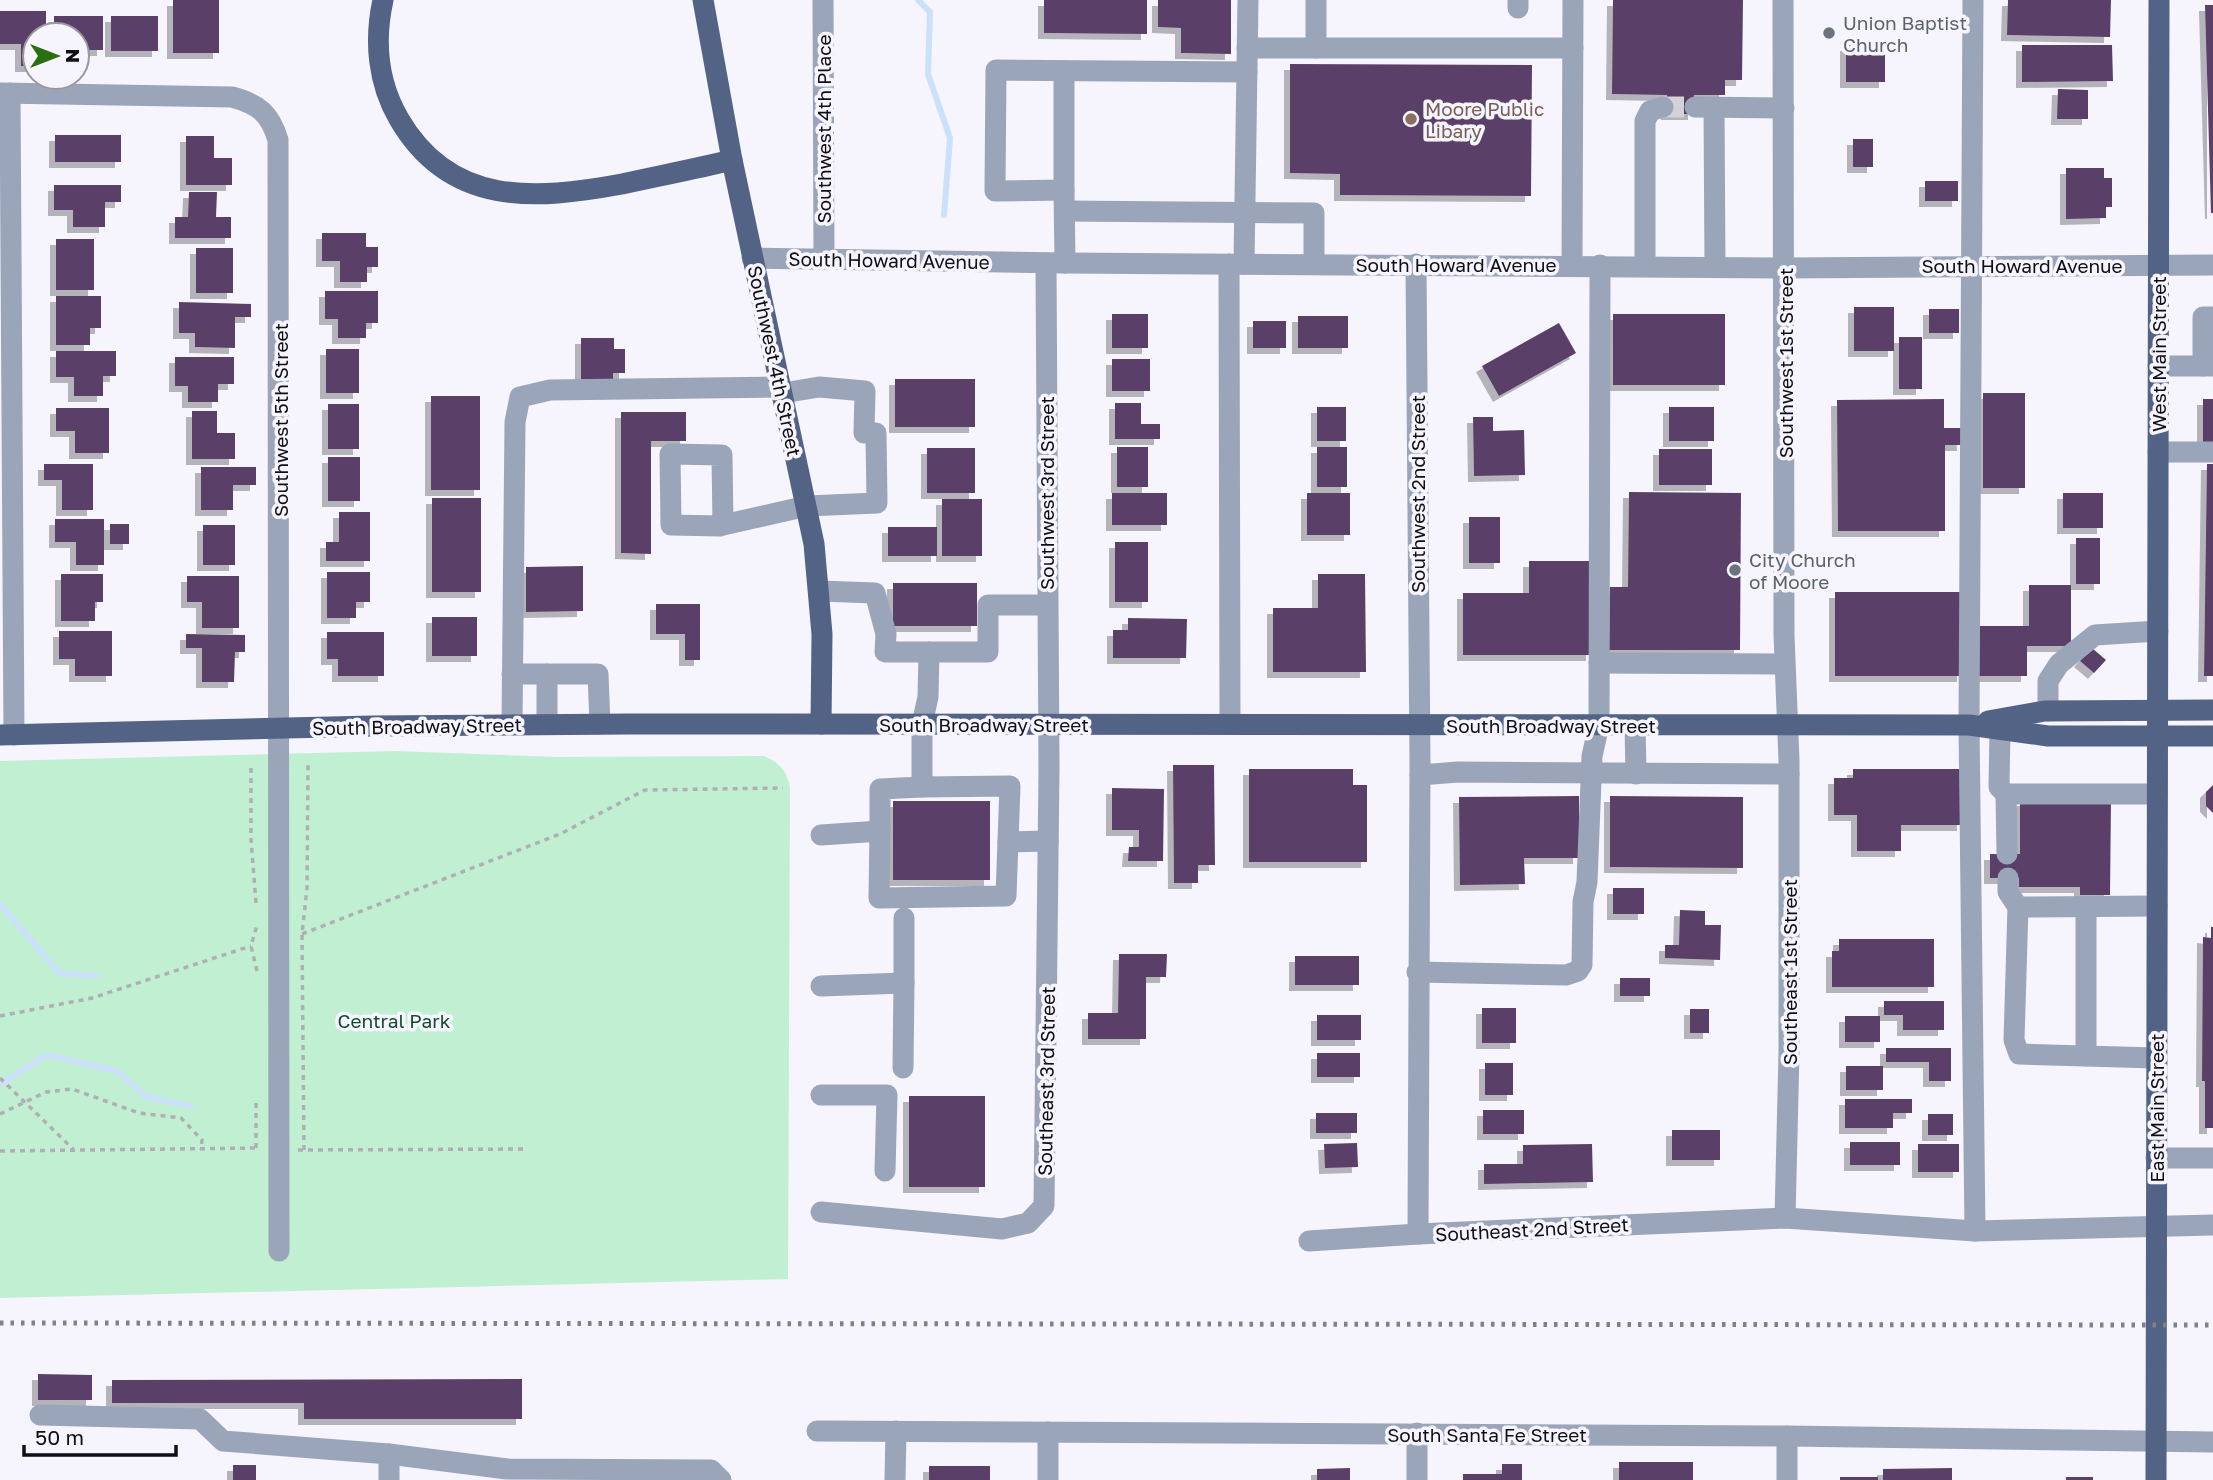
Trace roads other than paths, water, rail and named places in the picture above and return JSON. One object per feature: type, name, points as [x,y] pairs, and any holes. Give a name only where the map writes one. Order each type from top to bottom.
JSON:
[{"type":"main road","points":[[383,0],[378,38],[379,61],[392,107],[419,147],[437,164],[460,178],[506,194],[558,195],[732,160]]},
{"type":"main road","name":"Southwest 4th Street","points":[[704,0],[732,160],[807,506],[820,591],[821,724]]},
{"type":"main road","name":"West Main Street","points":[[2157,737],[2159,0]]},
{"type":"main road","name":"South Broadway Street","points":[[1969,725],[2048,711],[2157,708],[2213,710]]},
{"type":"main road","name":"South Broadway Street","points":[[7,735],[512,724],[1418,724],[1969,725],[2048,736],[2213,736]]},
{"type":"main road","name":"East Main Street","points":[[2156,1480],[2157,737]]},
{"type":"street","name":"Southwest 4th Place","points":[[823,0],[824,257]]},
{"type":"street","points":[[1230,724],[1236,264],[1245,214],[1248,0]]},
{"type":"street","points":[[1316,0],[1316,48]]},
{"type":"street","points":[[1572,265],[1573,0]]},
{"type":"street","name":"Southwest 1st Street","points":[[1783,0],[1786,725]]},
{"type":"street","points":[[1973,0],[1969,725],[1975,1231]]},
{"type":"street","points":[[1247,48],[1573,48]]},
{"type":"street","points":[[1247,72],[996,70],[995,191],[1065,201],[1245,214],[1314,213],[1314,264]]},
{"type":"street","name":"Southwest 3rd Street","points":[[1048,724],[1047,605],[1056,263],[1065,201],[1064,71]]},
{"type":"street","points":[[5,93],[7,735]]},
{"type":"street","name":"Southwest 5th Street","points":[[5,93],[232,97],[249,102],[267,113],[274,126],[279,153],[279,1251]]},
{"type":"street","points":[[1645,265],[1645,121],[1650,111],[1663,107]]},
{"type":"street","points":[[1715,267],[1704,107],[1784,108]]},
{"type":"street","name":"South Howard Avenue","points":[[752,258],[1785,268],[2213,265]]},
{"type":"street","name":"Southwest 2nd Street","points":[[1416,264],[1418,724]]},
{"type":"street","points":[[1417,972],[1566,975],[1578,971],[1582,965],[1591,773],[1599,725],[1600,265]]},
{"type":"street","points":[[2158,366],[2208,366],[2203,317],[2213,317]]},
{"type":"street","points":[[512,724],[515,422],[520,397],[550,390],[782,390],[819,387],[865,391],[864,433],[876,433],[877,503],[807,506],[723,525]]},
{"type":"street","points":[[2158,452],[2213,452]]},
{"type":"street","points":[[820,591],[875,593],[886,634],[885,652],[988,652],[988,605],[1047,605]]},
{"type":"street","points":[[2048,711],[2048,681],[2059,664],[2095,635],[2158,631]]},
{"type":"street","points":[[922,787],[922,724],[928,697],[929,652]]},
{"type":"street","points":[[1599,663],[1784,664]]},
{"type":"street","points":[[512,674],[598,674],[600,724]]},
{"type":"street","points":[[547,674],[547,724]]},
{"type":"street","name":"Southeast 3rd Street","points":[[821,1212],[1002,1229],[1028,1223],[1044,1206],[1048,724]]},
{"type":"street","name":"Southeast 2nd Street","points":[[1418,724],[1418,1234],[1785,1218],[1975,1231],[2213,1225]]},
{"type":"street","points":[[1635,725],[1636,774]]},
{"type":"street","name":"Southeast 1st Street","points":[[1785,1218],[1789,1053],[1789,774],[1786,725]]},
{"type":"street","points":[[2000,729],[1998,787],[2006,794],[2157,794]]},
{"type":"street","points":[[1420,775],[1789,774]]},
{"type":"street","points":[[1010,786],[1006,896],[879,898],[880,789],[922,787],[1010,786]]},
{"type":"street","points":[[2006,794],[2007,854]]},
{"type":"street","points":[[821,835],[880,831]]},
{"type":"street","points":[[1007,842],[1048,841]]},
{"type":"street","points":[[2008,878],[2008,892],[2018,907],[2014,1040],[2019,1054],[2156,1058]]},
{"type":"street","points":[[2018,907],[2157,906]]},
{"type":"street","points":[[2085,907],[2086,1056]]},
{"type":"street","points":[[903,1069],[904,918]]},
{"type":"street","points":[[821,986],[904,983]]},
{"type":"street","points":[[821,1095],[887,1095],[885,1171]]},
{"type":"street","points":[[2156,1158],[2213,1158]]},
{"type":"street","points":[[1309,1241],[1418,1234]]},
{"type":"street","points":[[40,1415],[200,1419],[223,1441],[389,1454],[507,1469],[711,1470],[721,1480]]},
{"type":"street","name":"South Santa Fe Street","points":[[817,1430],[1787,1436],[2213,1442]]},
{"type":"street","points":[[895,1480],[896,1431]]},
{"type":"street","points":[[1048,1432],[1048,1480]]},
{"type":"street","points":[[1417,1433],[1417,1480]]},
{"type":"street","points":[[1787,1436],[1787,1480]]},
{"type":"street","points":[[389,1454],[389,1480]]},
{"type":"waterway","points":[[918,0],[930,12],[928,74],[950,138],[944,215]]},
{"type":"waterway","points":[[0,904],[59,973],[96,976]]},
{"type":"waterway","points":[[0,1084],[47,1055],[117,1071],[147,1097],[191,1106]]},
{"type":"tunnel","points":[[1663,107],[1695,107]]},
{"type":"railway","points":[[0,1323],[2213,1325]]},
{"type":"place","name":"Union Baptist Church","points":[[1829,33]]},
{"type":"place","name":"Moore Public Libary","points":[[1411,119]]},
{"type":"place","name":"City Church of Moore","points":[[1735,570]]},
{"type":"park label","name":"Central Park","points":[[394,1020]]}]
